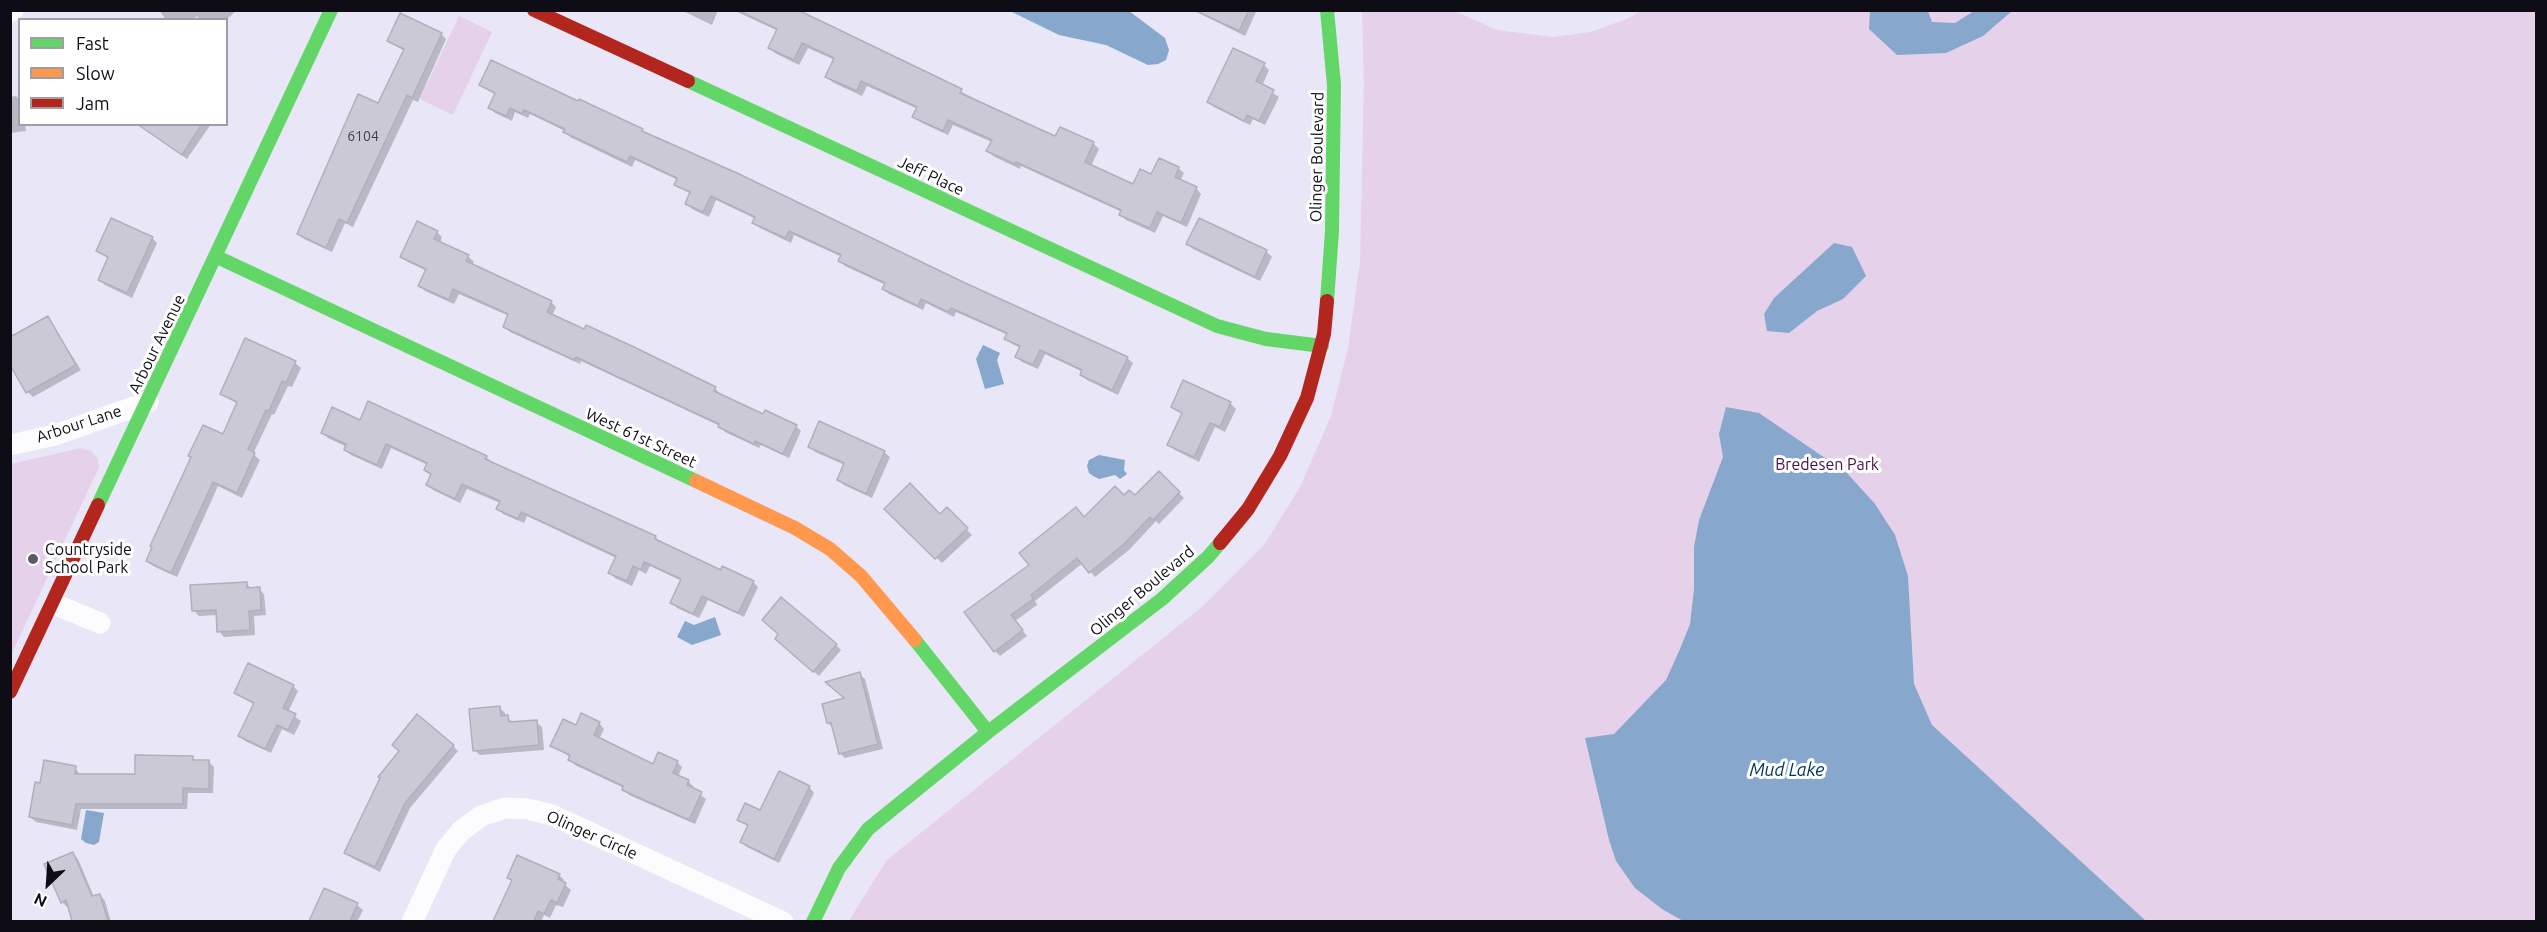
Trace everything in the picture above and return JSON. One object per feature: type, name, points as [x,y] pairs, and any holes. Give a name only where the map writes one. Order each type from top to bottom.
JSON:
[{"type":"street","name":"Arbour Avenue","points":[[10,692],[54,604],[331,10]]},
{"type":"street","name":"Jeff Place","points":[[534,10],[1217,326],[1266,339],[1322,346]]},
{"type":"street","name":"Olinger Boulevard","points":[[813,921],[839,868],[868,829],[988,732],[1162,599],[1209,557],[1248,509],[1280,456],[1307,398],[1322,346],[1332,231],[1334,86],[1327,10]]},
{"type":"street","name":"West 61st Street","points":[[217,257],[785,523],[830,549],[861,576],[889,606],[988,732]]},
{"type":"street","name":"Arbour Lane","points":[[10,445],[55,435],[147,402]]},
{"type":"street","points":[[54,604],[100,623]]},
{"type":"street","name":"Olinger Circle","points":[[412,921],[446,849],[461,831],[481,816],[505,808],[528,808],[552,815],[783,921]]},
{"type":"green space","name":"Bredesen Park","points":[[1642,10],[2536,11],[2536,921],[848,922],[887,860],[1203,606],[1264,545],[1300,487],[1331,416],[1348,348],[1360,262],[1364,82],[1362,11],[1455,11],[1497,30],[1553,37],[1591,32],[1629,18]]},
{"type":"green space","points":[[459,16],[492,32],[453,115],[420,99]]},
{"type":"green space","name":"Countryside School Park","points":[[81,448],[91,451],[98,459],[99,467],[11,655],[11,464]]},
{"type":"water","points":[[1010,11],[1129,11],[1165,38],[1169,50],[1166,60],[1148,65],[1106,45],[1059,35]]},
{"type":"water","points":[[1870,11],[1928,11],[1932,22],[1955,23],[1974,11],[2012,11],[1983,36],[1946,53],[1897,55],[1869,29]]},
{"type":"water","points":[[1834,243],[1852,247],[1866,276],[1843,299],[1817,311],[1789,333],[1767,331],[1764,314],[1774,298]]},
{"type":"water","points":[[983,345],[1000,353],[997,360],[1004,384],[985,389],[976,359]]},
{"type":"water","name":"Mud Lake","points":[[1726,407],[1759,413],[1847,473],[1875,504],[1895,535],[1908,576],[1914,684],[1932,725],[2146,921],[1683,921],[1662,909],[1635,888],[1616,861],[1609,840],[1585,738],[1614,734],[1666,680],[1680,649],[1690,624],[1694,589],[1694,547],[1699,520],[1723,457],[1719,434]]},
{"type":"water","points":[[1099,455],[1125,460],[1124,470],[1127,474],[1120,479],[1115,475],[1099,479],[1093,476],[1089,473],[1087,466],[1089,460]]},
{"type":"water","points":[[715,617],[721,635],[692,645],[677,637],[685,621],[694,625]]},
{"type":"water","points":[[86,810],[104,813],[99,842],[94,845],[81,839]]},
{"type":"building","points":[[737,10],[798,10],[962,89],[960,93],[1055,136],[1060,127],[1094,142],[1085,162],[1133,184],[1140,169],[1151,174],[1159,158],[1179,167],[1175,177],[1197,187],[1181,223],[1157,212],[1150,228],[1119,215],[1121,210],[1016,162],[1015,164],[986,151],[992,140],[948,120],[943,131],[912,117],[917,107],[861,81],[857,91],[825,77],[834,58],[802,43],[794,60],[768,48],[777,29]]},
{"type":"building","points":[[1194,10],[1249,10],[1239,31]]},
{"type":"building","points":[[400,13],[442,33],[412,98],[407,95],[347,223],[339,219],[326,248],[297,234],[358,94],[378,103],[404,49],[387,41]]},
{"type":"building","points":[[1233,48],[1265,63],[1256,81],[1274,90],[1259,121],[1247,115],[1244,121],[1207,102]]},
{"type":"building","points":[[491,60],[578,101],[579,99],[963,282],[1128,357],[1112,390],[1080,375],[1082,370],[1040,350],[1033,365],[1015,357],[1020,346],[1004,339],[1007,333],[951,308],[948,312],[921,299],[918,306],[882,289],[885,283],[838,261],[841,255],[789,231],[785,238],[752,223],[755,217],[711,196],[703,212],[685,204],[690,192],[674,185],[677,178],[630,156],[627,162],[563,132],[565,129],[524,110],[522,114],[510,108],[506,116],[488,108],[495,93],[479,85]]},
{"type":"building","points":[[140,126],[201,126],[182,155]]},
{"type":"building","points":[[111,218],[153,237],[127,293],[98,280],[108,257],[96,251]]},
{"type":"building","points":[[1199,218],[1267,250],[1255,277],[1186,244]]},
{"type":"building","points":[[417,221],[438,231],[434,239],[469,255],[466,261],[552,301],[547,312],[584,329],[586,325],[716,387],[714,391],[763,414],[765,410],[797,425],[783,454],[755,441],[754,444],[718,427],[719,424],[576,357],[574,360],[503,327],[508,314],[453,289],[449,300],[418,286],[426,269],[400,257]]},
{"type":"building","points":[[48,316],[76,365],[26,393],[10,365],[10,337]]},
{"type":"building","points":[[245,338],[296,361],[286,383],[282,381],[269,411],[266,410],[248,449],[255,453],[237,493],[213,482],[171,573],[146,561],[152,547],[150,546],[191,457],[188,456],[203,425],[223,434],[237,402],[220,394]]},
{"type":"building","points":[[1183,380],[1231,402],[1220,427],[1210,423],[1194,457],[1167,445],[1182,413],[1171,407]]},
{"type":"building","points":[[368,401],[487,456],[485,459],[656,536],[655,539],[721,570],[722,566],[754,581],[738,613],[702,596],[693,614],[670,603],[681,579],[644,562],[641,570],[633,566],[627,581],[608,573],[616,556],[521,512],[518,519],[496,509],[500,501],[462,484],[455,499],[426,485],[431,474],[424,470],[427,463],[386,444],[377,465],[344,450],[346,444],[321,433],[332,407],[360,420]]},
{"type":"building","points":[[819,421],[885,451],[866,494],[837,480],[844,463],[808,447]]},
{"type":"building","points":[[1159,471],[1180,492],[1153,520],[1150,517],[1124,544],[1089,573],[1077,558],[1031,595],[1033,599],[1011,615],[1023,630],[994,652],[964,612],[1029,565],[1019,553],[1076,507],[1084,517],[1115,486],[1124,495],[1129,490],[1135,495]]},
{"type":"building","points":[[910,483],[940,514],[947,507],[968,528],[935,559],[884,509]]},
{"type":"building","points":[[247,582],[247,588],[260,587],[261,610],[249,611],[250,630],[217,632],[216,610],[192,611],[190,585]]},
{"type":"building","points":[[781,597],[837,644],[813,672],[775,639],[778,634],[762,620]]},
{"type":"building","points":[[248,663],[294,685],[283,708],[296,714],[288,730],[277,725],[265,749],[238,736],[254,703],[234,693]]},
{"type":"building","points":[[860,672],[878,744],[839,754],[831,723],[827,723],[822,704],[844,698],[825,682]]},
{"type":"building","points":[[500,706],[501,716],[508,715],[509,722],[537,720],[539,745],[473,751],[469,709]]},
{"type":"building","points":[[581,713],[600,722],[594,735],[653,764],[658,752],[678,761],[673,773],[689,780],[687,785],[702,792],[689,820],[622,790],[623,786],[568,760],[570,755],[550,746],[563,719],[576,725]]},
{"type":"building","points":[[417,714],[454,745],[405,803],[375,867],[344,853],[380,778],[378,777],[399,751],[392,745]]},
{"type":"building","points":[[135,755],[193,756],[193,760],[209,760],[209,789],[183,788],[183,804],[76,804],[72,825],[29,817],[35,782],[40,783],[44,760],[76,766],[75,774],[135,774]]},
{"type":"building","points":[[779,771],[810,786],[774,859],[740,842],[748,825],[737,820],[745,803],[760,810]]},
{"type":"building","points":[[73,852],[92,896],[100,894],[108,921],[72,921],[66,900],[61,903],[44,864]]},
{"type":"building","points":[[517,855],[560,874],[558,879],[566,883],[557,903],[551,900],[544,914],[538,911],[534,921],[493,921],[512,880],[507,878]]},
{"type":"building","points":[[324,888],[358,903],[350,921],[309,921]]},
{"type":"traffic: fast","points":[[98,505],[331,10]]},
{"type":"traffic: fast","points":[[1327,10],[1334,85],[1332,231],[1327,301]]},
{"type":"traffic: fast","points":[[688,81],[1217,326],[1266,339],[1322,346]]},
{"type":"traffic: fast","points":[[217,257],[696,481]]},
{"type":"traffic: fast","points":[[813,922],[839,868],[868,829],[988,732],[1162,599],[1220,543]]},
{"type":"traffic: fast","points":[[915,640],[988,732]]},
{"type":"traffic: slow","points":[[696,481],[795,528],[830,549],[861,576],[915,640]]},
{"type":"traffic: jam","points":[[534,10],[688,81]]},
{"type":"traffic: jam","points":[[1220,543],[1248,509],[1280,456],[1307,398],[1324,334],[1327,301]]},
{"type":"traffic: jam","points":[[10,692],[98,505]]},
{"type":"place","name":"Countryside School Park","points":[[33,559]]}]
